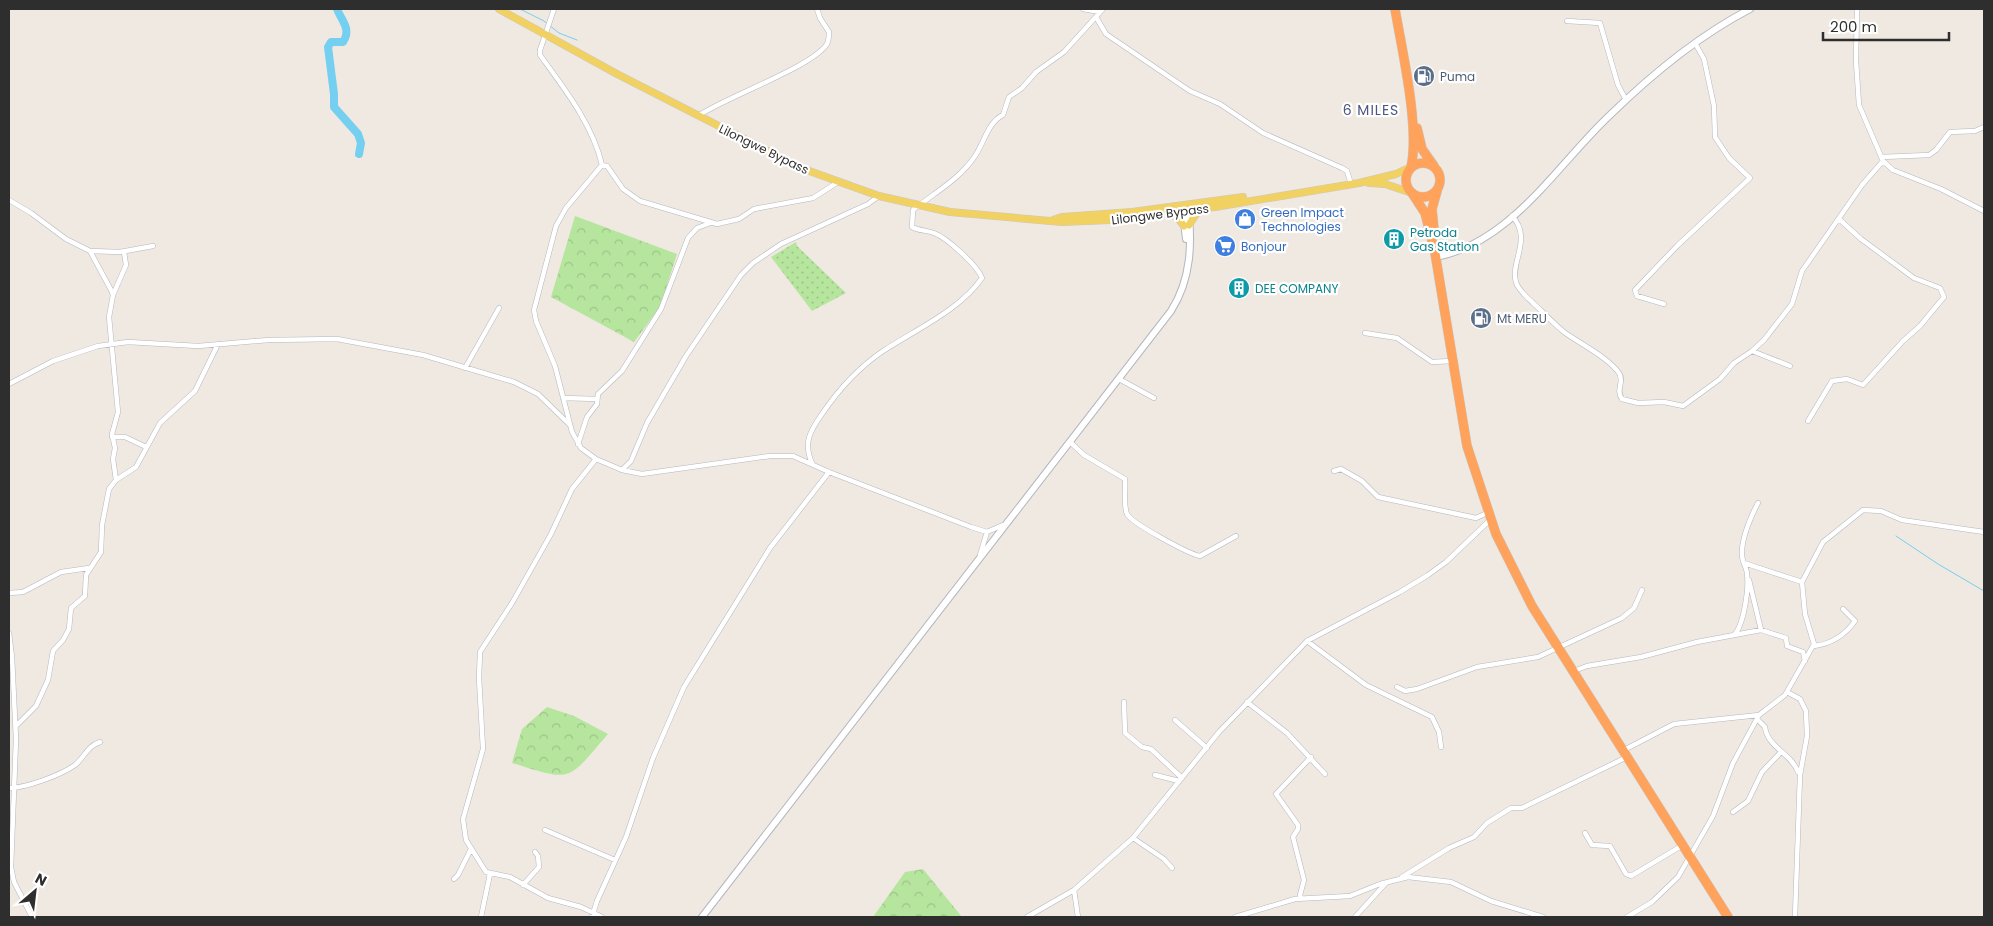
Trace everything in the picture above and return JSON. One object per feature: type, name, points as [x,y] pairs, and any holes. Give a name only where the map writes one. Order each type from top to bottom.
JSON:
[{"type":"highway","points":[[1395,9],[1414,144],[1411,167],[1406,182],[1425,213],[1435,255],[1469,456],[1488,517],[1517,579],[1725,916]]},
{"type":"highway","points":[[1408,91],[1422,149],[1440,178],[1432,209],[1435,255]]},
{"type":"highway","points":[[1411,167],[1423,163],[1435,168]]},
{"type":"highway","points":[[1412,193],[1426,197],[1438,189]]},
{"type":"main road","name":"Lilongwe Bypass","points":[[499,9],[546,36],[801,168],[879,196],[918,206],[984,216],[1086,222],[1165,214],[1185,208],[1256,196],[1266,197]]},
{"type":"main road","points":[[1435,255],[1459,250],[1484,236],[1512,216],[1626,100],[1695,43],[1750,9]]},
{"type":"main road","name":"Lilongwe Bypass","points":[[1053,220],[1062,217],[1214,207],[1355,183],[1396,174],[1411,167]]},
{"type":"main road","name":"Lilongwe Bypass","points":[[1355,183],[1385,184],[1412,193]]},
{"type":"main road","points":[[1187,226],[1196,214],[1214,207]]},
{"type":"main road","points":[[702,917],[1177,302],[1184,284],[1190,257],[1185,208]]},
{"type":"main road","points":[[1165,214],[1175,216],[1187,226]]},
{"type":"street","points":[[554,9],[540,50],[540,56],[573,102],[599,153],[602,165],[606,166],[623,189],[640,201],[710,223],[726,223],[745,216],[754,209],[813,198],[838,182]]},
{"type":"street","points":[[698,116],[716,104],[756,87],[798,65],[821,50],[828,43],[829,32],[818,16],[817,9]]},
{"type":"street","points":[[1083,9],[1102,10]]},
{"type":"street","points":[[1857,9],[1856,61],[1859,105],[1882,159],[1893,170],[1941,188],[1984,211]]},
{"type":"street","points":[[812,463],[807,446],[808,435],[840,388],[861,368],[882,352],[942,316],[982,278],[954,246],[932,232],[918,230],[912,226],[913,210],[955,178],[972,161],[995,120],[1003,115],[1009,97],[1017,92],[1044,65],[1064,52],[1102,10]]},
{"type":"street","points":[[1096,17],[1106,34],[1190,91],[1220,104],[1262,133],[1342,168],[1347,171],[1355,183]]},
{"type":"street","points":[[1567,21],[1600,23],[1618,85],[1626,100]]},
{"type":"street","points":[[1664,304],[1637,296],[1634,290],[1678,245],[1750,178],[1729,158],[1717,142],[1714,127],[1714,106],[1704,59],[1695,43]]},
{"type":"street","points":[[1512,216],[1519,224],[1520,232],[1516,275],[1518,288],[1563,331],[1594,351],[1619,372],[1621,378],[1619,392],[1625,400],[1687,404],[1720,379],[1738,361],[1752,352],[1792,304],[1802,270],[1882,159],[1929,155],[1936,150],[1950,132],[1975,130],[1984,127]]},
{"type":"street","points":[[602,165],[566,208],[556,226],[536,300],[536,321],[551,353],[570,425],[578,444],[596,459],[622,470],[642,474],[783,455],[793,456],[829,472],[987,532],[1007,523]]},
{"type":"street","points":[[622,470],[631,461],[647,423],[686,356],[741,275],[753,263],[781,244],[861,207],[879,196]]},
{"type":"street","points":[[9,200],[31,213],[66,239],[90,251],[124,252],[153,246]]},
{"type":"street","points":[[1808,420],[1832,381],[1847,379],[1863,385],[1903,340],[1920,326],[1944,297],[1940,288],[1914,278],[1861,240],[1839,219]]},
{"type":"street","points":[[578,444],[587,417],[597,404],[596,399],[603,388],[622,371],[661,309],[688,238],[697,228],[710,223]]},
{"type":"street","points":[[90,251],[113,295]]},
{"type":"street","points":[[116,480],[113,459],[115,448],[112,437],[118,412],[109,317],[113,295],[126,265],[124,252]]},
{"type":"street","points":[[465,368],[499,308]]},
{"type":"street","points":[[1364,333],[1397,338],[1432,362],[1452,361]]},
{"type":"street","points":[[9,384],[53,361],[98,346],[112,346],[128,342],[198,346],[292,339],[337,339],[423,355],[528,388],[546,401],[570,425]]},
{"type":"street","points":[[16,726],[36,706],[48,680],[53,651],[68,633],[71,608],[85,596],[86,575],[102,552],[104,513],[109,489],[116,480],[136,467],[160,423],[195,392],[218,344]]},
{"type":"street","points":[[1752,352],[1790,366]]},
{"type":"street","points":[[1119,379],[1154,398]]},
{"type":"street","points":[[563,398],[596,399]]},
{"type":"street","points":[[112,437],[125,437],[146,446]]},
{"type":"street","points":[[1070,442],[1084,455],[1125,479],[1128,517],[1151,531],[1200,556],[1236,536]]},
{"type":"street","points":[[596,459],[572,489],[551,534],[512,603],[480,652],[479,678],[483,749],[463,820],[466,840],[483,870],[490,874],[510,877],[548,898],[575,905],[602,917]]},
{"type":"street","points":[[1334,471],[1342,469],[1362,481],[1378,497],[1476,518],[1488,517]]},
{"type":"street","points":[[594,915],[597,901],[615,860],[653,758],[684,687],[770,548],[829,472]]},
{"type":"street","points":[[1758,503],[1747,532],[1742,553],[1761,630]]},
{"type":"street","points":[[1627,917],[1652,902],[1667,890],[1678,877],[1713,816],[1733,763],[1758,717],[1787,692],[1814,646],[1804,608],[1802,582],[1823,542],[1863,510],[1881,511],[1902,520],[1984,532]]},
{"type":"street","points":[[1027,917],[1074,890],[1132,838],[1246,702],[1307,642],[1428,575],[1446,562],[1488,517]]},
{"type":"street","points":[[979,560],[987,532]]},
{"type":"street","points":[[1744,563],[1802,582]]},
{"type":"street","points":[[9,593],[23,592],[61,572],[90,567]]},
{"type":"street","points":[[1733,636],[1739,626],[1745,601],[1747,574]]},
{"type":"street","points":[[1397,687],[1405,691],[1418,690],[1477,667],[1538,657],[1630,613],[1642,590]]},
{"type":"street","points":[[1814,646],[1833,641],[1855,621],[1843,609]]},
{"type":"street","points":[[1574,671],[1587,666],[1641,658],[1761,630],[1786,638],[1787,646],[1803,652],[1805,662]]},
{"type":"street","points":[[9,633],[16,726],[11,788],[11,867],[14,882],[32,917]]},
{"type":"street","points":[[1307,642],[1358,680],[1432,717],[1439,732],[1441,747]]},
{"type":"street","points":[[1787,692],[1800,699],[1806,712],[1807,736],[1800,775],[1795,917]]},
{"type":"street","points":[[1124,702],[1125,733],[1142,747],[1151,749],[1180,779]]},
{"type":"street","points":[[1246,702],[1287,733],[1325,774]]},
{"type":"street","points":[[1235,917],[1287,900],[1350,896],[1401,878],[1449,848],[1474,837],[1487,823],[1511,808],[1522,808],[1626,754],[1674,724],[1758,717]]},
{"type":"street","points":[[1758,717],[1765,727],[1768,737],[1794,763],[1800,775]]},
{"type":"street","points":[[1175,720],[1206,748]]},
{"type":"street","points":[[11,788],[63,772],[78,762],[92,744],[100,742]]},
{"type":"street","points":[[1733,812],[1748,801],[1762,772],[1781,752]]},
{"type":"street","points":[[1301,898],[1304,880],[1293,837],[1298,829],[1298,825],[1276,794],[1311,757]]},
{"type":"street","points":[[1155,775],[1180,779]]},
{"type":"street","points":[[545,830],[615,860]]},
{"type":"street","points":[[1585,833],[1592,845],[1610,846],[1626,874],[1631,876],[1682,846]]},
{"type":"street","points":[[1132,838],[1164,860],[1172,868]]},
{"type":"street","points":[[454,879],[458,876],[471,849]]},
{"type":"street","points":[[524,885],[538,867],[538,856],[535,852]]},
{"type":"street","points":[[481,917],[490,874]]},
{"type":"street","points":[[1401,878],[1444,880],[1491,901],[1543,917]]},
{"type":"street","points":[[1355,917],[1386,883]]},
{"type":"street","points":[[1074,890],[1078,917]]},
{"type":"green space","points":[[575,216],[677,254],[660,307],[634,342],[551,297]]},
{"type":"green space","points":[[796,242],[797,246],[846,293],[812,311],[771,257]]},
{"type":"green space","points":[[547,707],[574,716],[608,734],[576,769],[568,774],[547,773],[512,763],[522,729]]},
{"type":"green space","points":[[923,869],[962,917],[873,917],[905,872]]},
{"type":"waterway","points":[[337,9],[345,25],[346,33],[343,42],[331,42],[328,47],[334,107],[358,134],[361,143],[359,154]]},
{"type":"waterway","points":[[520,9],[544,21],[559,33],[577,40]]},
{"type":"waterway","points":[[1896,536],[1984,591]]},
{"type":"place","name":"Puma","points":[[1424,76]]},
{"type":"place","name":"Green Impact Technologies","points":[[1245,219]]},
{"type":"place","name":"Petroda Gas Station","points":[[1394,239]]},
{"type":"place","name":"Bonjour","points":[[1225,246]]},
{"type":"place","name":"DEE COMPANY","points":[[1239,288]]},
{"type":"place","name":"Mt MERU","points":[[1481,318]]},
{"type":"district","name":"6 MILES","points":[[1371,110]]}]
